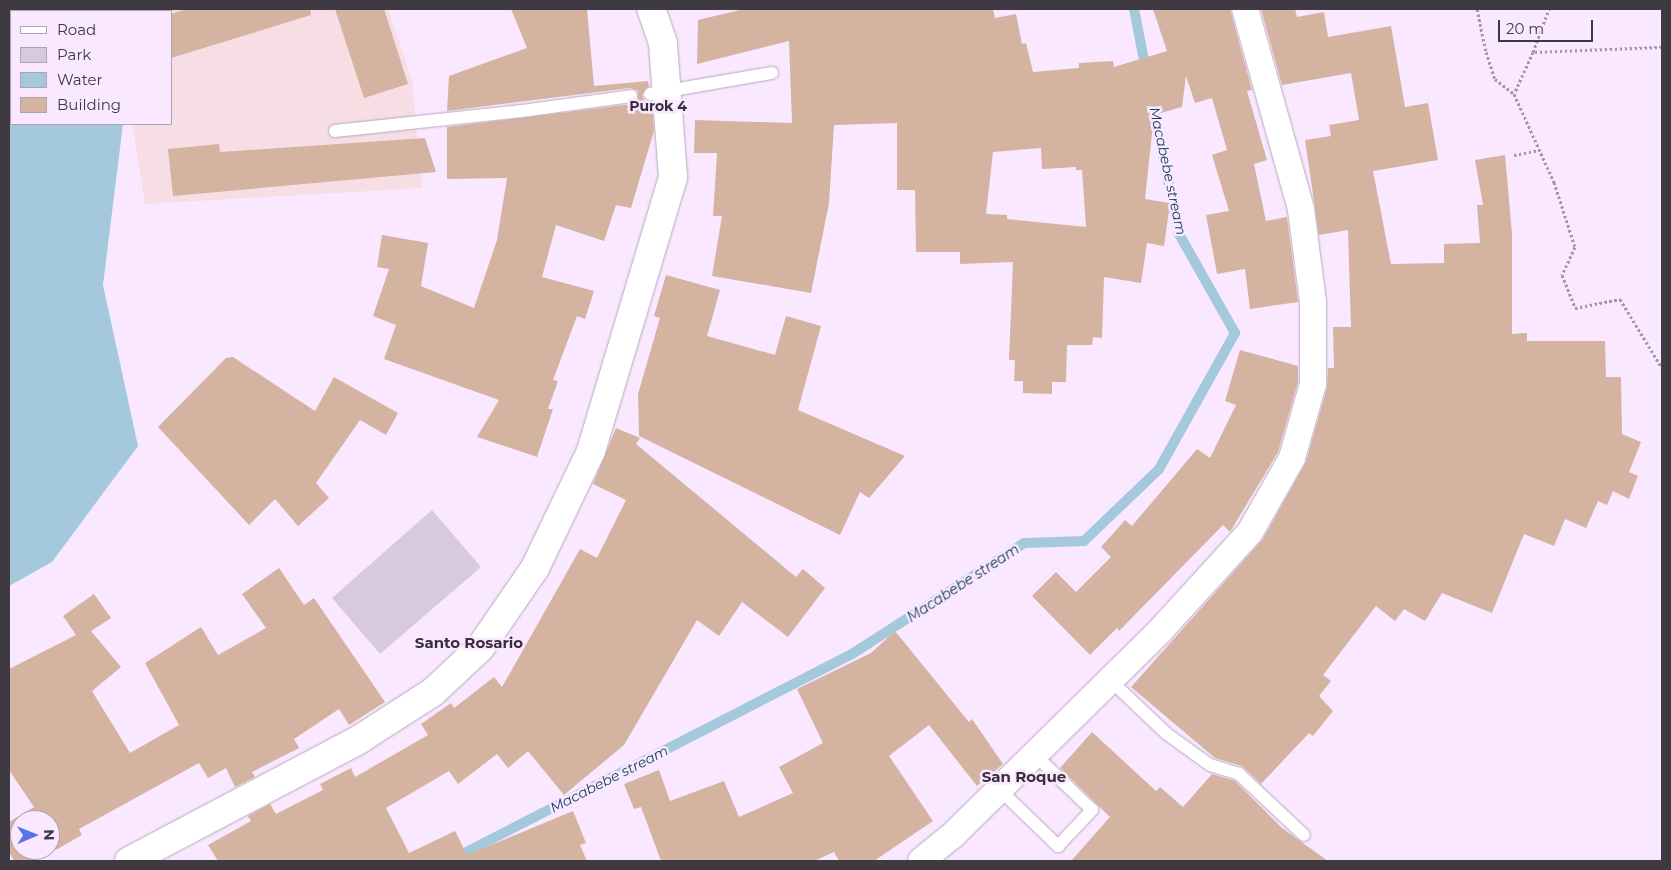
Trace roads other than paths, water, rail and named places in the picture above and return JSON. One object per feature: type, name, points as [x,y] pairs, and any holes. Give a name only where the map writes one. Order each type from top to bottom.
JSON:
[{"type":"street","points":[[129,861],[360,739],[433,692],[480,648],[535,568],[591,451],[673,177],[659,92],[663,43],[651,9]]},
{"type":"street","points":[[921,861],[953,835],[1000,790],[1110,680],[1250,532],[1292,458],[1313,384],[1313,302],[1301,209],[1245,9]]},
{"type":"lane","points":[[659,92],[772,73]]},
{"type":"lane","points":[[336,131],[522,111],[631,96]]},
{"type":"lane","points":[[1110,680],[1167,734],[1210,764],[1239,774],[1304,835]]},
{"type":"lane","points":[[1000,790],[1058,846],[1092,810],[1035,755]]},
{"type":"water","points":[[9,9],[101,9],[10,10],[10,125],[123,125],[103,285],[138,446],[52,562],[9,586]]},
{"type":"waterway","name":"Macabebe stream","points":[[1134,9],[1146,70]]},
{"type":"waterway","name":"Macabebe stream","points":[[449,861],[852,654],[1024,543],[1084,541],[1159,469],[1235,333],[1179,234],[1152,101]]},
{"type":"district","name":"Purok 4","points":[[658,106]]},
{"type":"district","name":"Santo Rosario","points":[[469,643]]},
{"type":"district","name":"San Roque","points":[[1024,777]]}]
